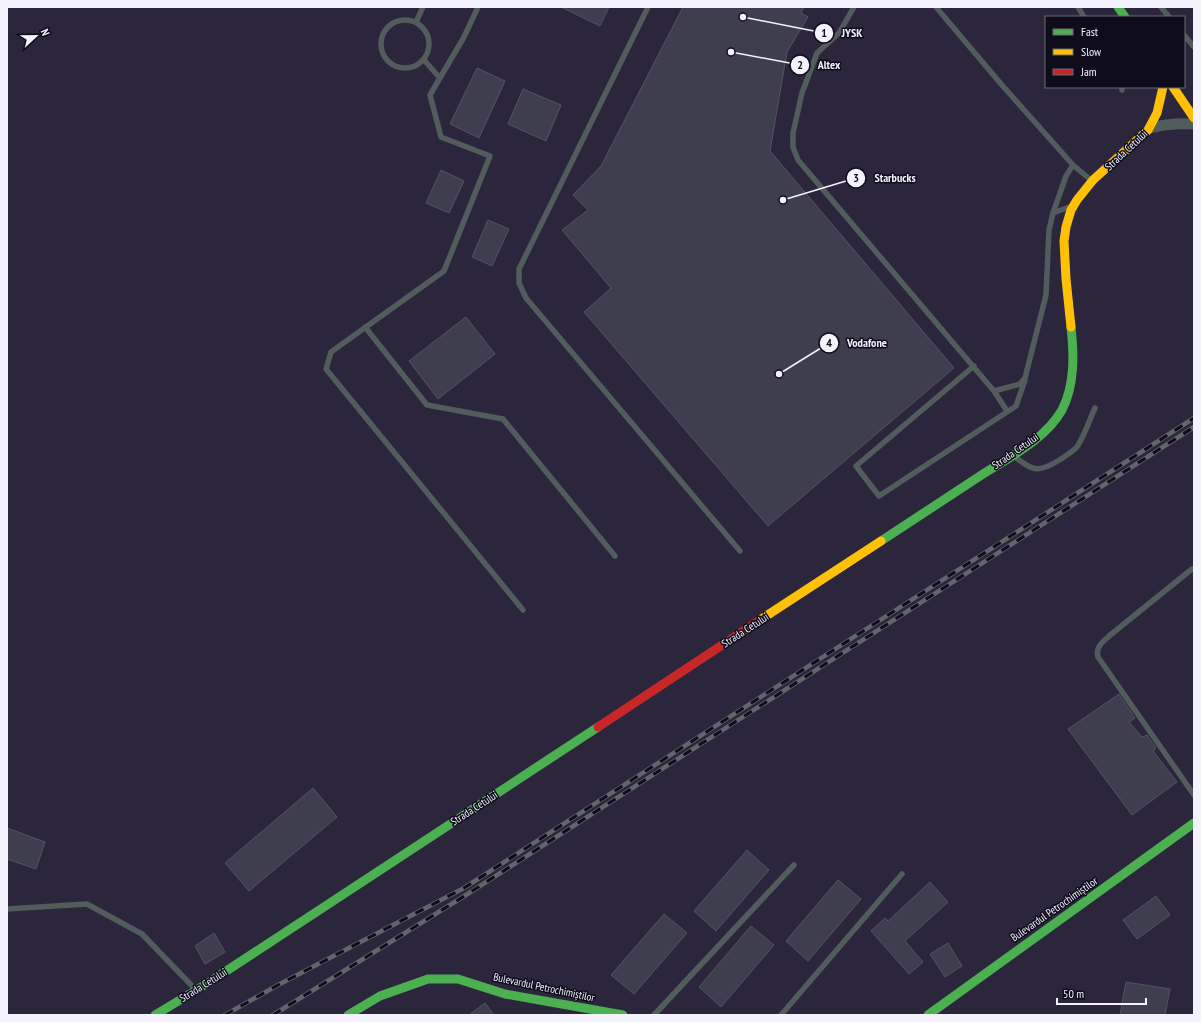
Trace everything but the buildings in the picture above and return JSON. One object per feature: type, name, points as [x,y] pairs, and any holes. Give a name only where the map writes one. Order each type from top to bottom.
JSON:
[{"type":"street","points":[[1118,7],[1124,16]]},
{"type":"street","name":"Strada Cetului","points":[[155,1015],[196,990],[1030,443],[1052,424],[1064,406],[1072,383],[1074,361],[1065,274],[1066,224],[1072,206],[1092,181],[1150,128],[1158,111],[1162,88]]},
{"type":"street","points":[[1174,88],[1194,118]]},
{"type":"street","name":"Strada Cetului","points":[[1150,128],[1176,123],[1194,124]]},
{"type":"street","name":"Bulevardul Petrochimiștilor","points":[[928,1015],[985,972],[1194,823]]},
{"type":"street","name":"Bulevardul Petrochimiștilor","points":[[348,1015],[380,996],[428,979],[458,979],[505,994],[623,1015]]},
{"type":"lane","points":[[416,22],[423,7]]},
{"type":"lane","points":[[478,7],[464,37],[430,95],[441,137],[490,156],[444,271],[331,352],[326,369],[523,610]]},
{"type":"lane","points":[[648,7],[519,269],[519,283],[526,298],[740,551]]},
{"type":"lane","points":[[854,7],[839,33],[817,54],[799,105],[793,133],[793,147],[798,160],[974,366],[994,391],[1007,411]]},
{"type":"lane","points":[[936,7],[1001,84],[1073,165],[1092,181]]},
{"type":"lane","points":[[1078,7],[1083,16]]},
{"type":"lane","points":[[1161,7],[1168,16]]},
{"type":"lane","points":[[407,19],[416,22],[423,27],[428,34],[430,44],[429,52],[424,60],[417,66],[399,68],[391,64],[381,49],[381,40],[384,31],[390,24],[398,20],[407,19]]},
{"type":"lane","points":[[1185,36],[1194,48]]},
{"type":"lane","points":[[424,60],[440,78]]},
{"type":"lane","points":[[974,366],[856,466],[879,496],[1016,406],[1025,378],[1046,295],[1049,230],[1053,213],[1066,176],[1073,165]]},
{"type":"lane","points":[[1053,213],[1072,206]]},
{"type":"lane","points":[[365,327],[427,405],[503,419],[615,556]]},
{"type":"lane","points":[[994,391],[1020,384],[1025,378]]},
{"type":"lane","points":[[1012,454],[1032,469],[1046,468],[1076,448],[1095,408]]},
{"type":"lane","points":[[1192,569],[1109,636],[1097,648],[1096,652],[1194,795]]},
{"type":"lane","points":[[654,1015],[794,865]]},
{"type":"lane","points":[[781,1015],[902,874]]},
{"type":"lane","points":[[7,909],[87,904],[142,934],[196,990]]},
{"type":"railway","points":[[225,1015],[278,985],[464,888],[1194,418]]},
{"type":"railway","points":[[273,1015],[466,895],[1194,427]]},
{"type":"traffic: fast","points":[[1118,7],[1124,16]]},
{"type":"traffic: fast","points":[[881,541],[1025,448],[1055,421],[1066,400],[1071,380],[1073,359],[1071,327]]},
{"type":"traffic: fast","points":[[155,1015],[208,983],[598,727]]},
{"type":"traffic: fast","points":[[928,1015],[1194,823]]},
{"type":"traffic: fast","points":[[348,1015],[380,996],[428,979],[458,979],[505,994],[623,1015]]},
{"type":"traffic: slow","points":[[1071,327],[1064,241],[1071,210],[1093,180],[1148,130],[1157,113],[1163,88]]},
{"type":"traffic: slow","points":[[1174,88],[1194,118]]},
{"type":"traffic: slow","points":[[760,620],[881,541]]},
{"type":"traffic: jam","points":[[598,727],[760,620]]},
{"type":"place","name":"JYSK","points":[[743,17]]},
{"type":"place","name":"Altex","points":[[731,52]]},
{"type":"place","name":"Starbucks","points":[[783,200]]},
{"type":"place","name":"Vodafone","points":[[779,374]]}]
